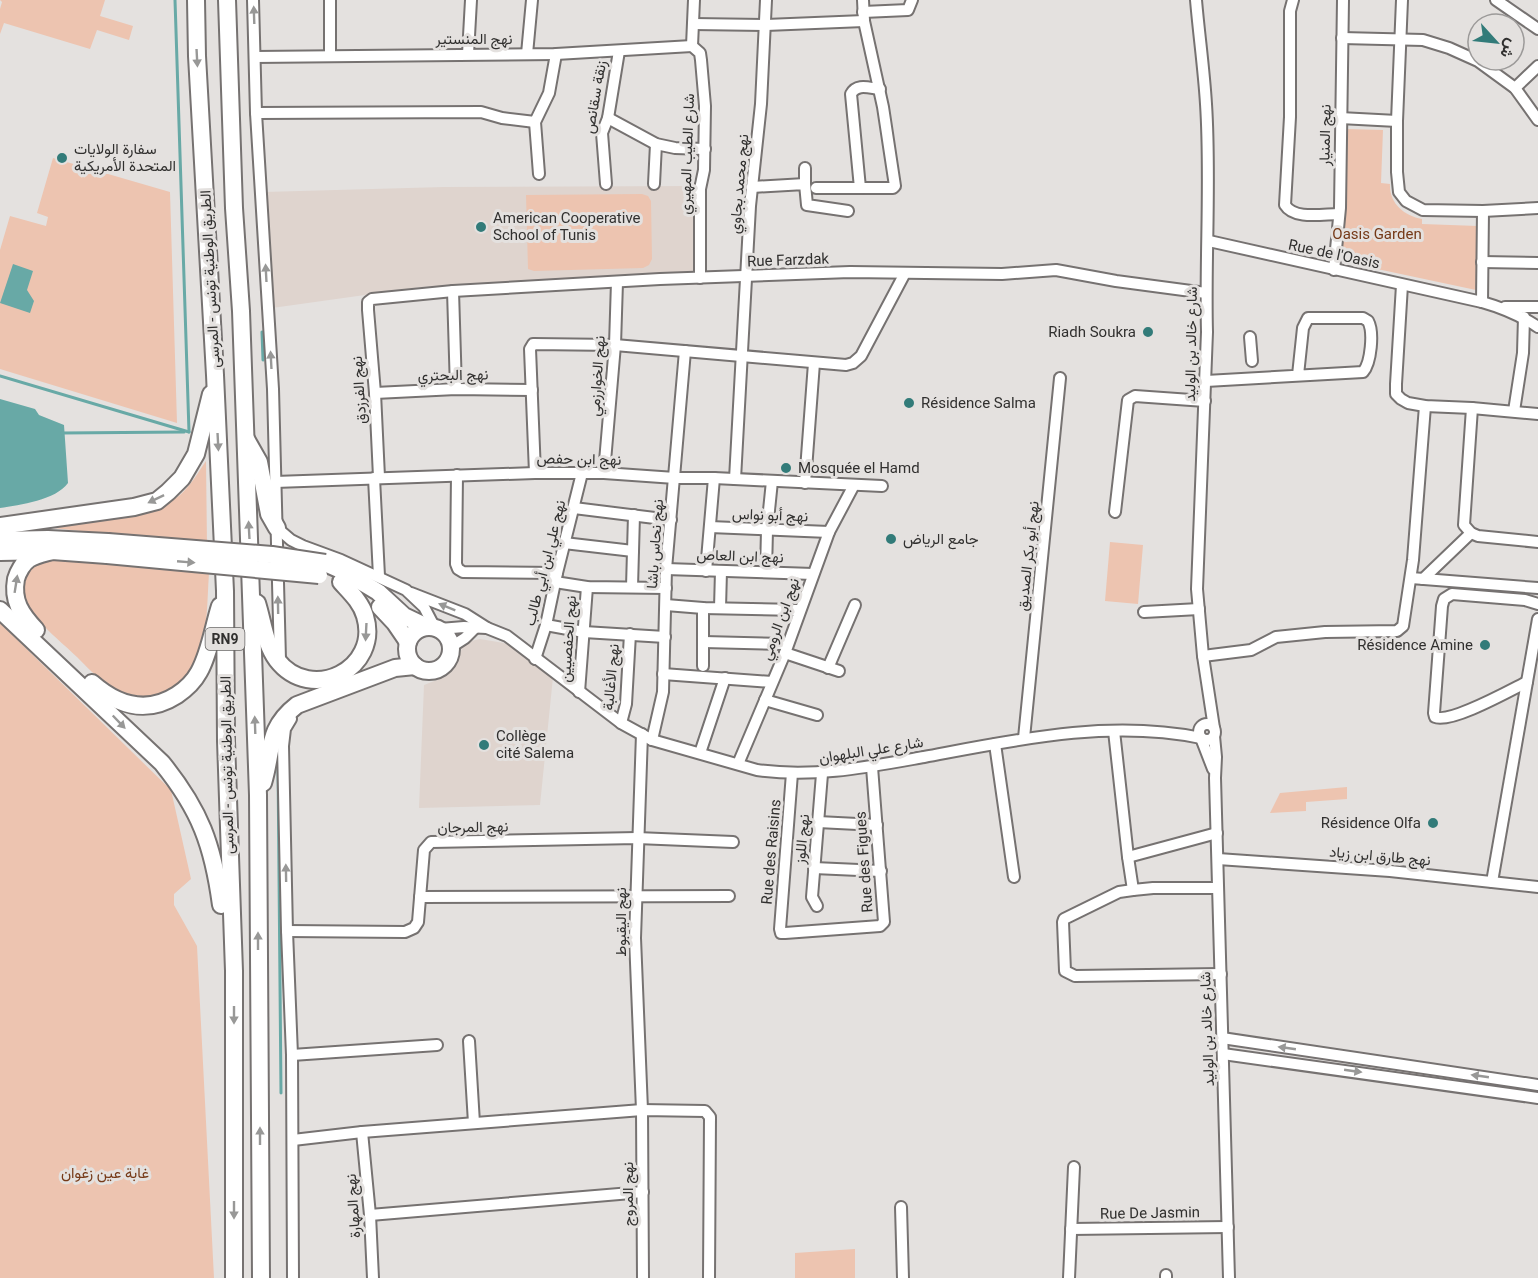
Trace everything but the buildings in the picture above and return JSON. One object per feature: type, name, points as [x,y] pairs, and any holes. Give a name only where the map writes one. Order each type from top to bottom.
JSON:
[{"type":"highway","name":"الطريق الوطنية تونس - المرسى","points":[[196,0],[225,591],[226,741],[234,971],[234,1278]]},
{"type":"highway","name":"الطريق الوطنية تونس - المرسى","points":[[227,0],[234,208],[241,311],[258,795],[261,1278]]},
{"type":"highway","points":[[0,526],[134,507],[157,501],[182,478],[196,454],[215,375]]},
{"type":"highway","points":[[244,435],[259,462],[269,514],[277,528]]},
{"type":"highway","points":[[0,540],[48,539],[107,549]]},
{"type":"highway","points":[[0,552],[107,549],[272,555],[322,569],[343,571],[378,592],[404,616],[434,628],[449,640],[450,655],[440,669],[423,670],[409,659],[408,642],[419,629],[434,628]]},
{"type":"highway","points":[[52,551],[30,558],[23,564],[17,575],[15,598],[21,612],[56,650],[99,689],[116,700],[132,705],[147,707],[172,698],[188,688],[206,657],[225,591]]},
{"type":"highway","points":[[251,581],[269,648],[280,663],[302,677],[322,680],[339,675],[354,665],[362,654],[367,628],[360,603],[341,582],[322,569]]},
{"type":"highway","points":[[341,582],[349,584],[374,602],[395,623],[408,642]]},
{"type":"highway","points":[[0,610],[162,763],[184,791],[193,806],[213,855],[234,971]]},
{"type":"highway","points":[[258,795],[267,771],[269,746],[275,730],[288,712],[297,705],[395,668],[415,666]]},
{"type":"street","points":[[253,0],[256,113],[273,389],[280,663]]},
{"type":"street","points":[[330,0],[330,56]]},
{"type":"street","points":[[468,54],[471,0]]},
{"type":"street","points":[[527,54],[532,0]]},
{"type":"street","name":"شارع الطيب المهيري","points":[[694,0],[692,46],[700,53],[702,60],[705,106],[705,149],[700,189],[699,278]]},
{"type":"street","name":"نهج محمد بجاوي","points":[[735,479],[752,187],[761,104],[766,0]]},
{"type":"street","points":[[752,187],[893,188],[895,186],[880,88],[864,17],[863,0]]},
{"type":"street","points":[[693,24],[766,25],[864,17],[908,10],[912,0]]},
{"type":"street","name":"شارع خالد بن الوليد","points":[[1196,0],[1206,105],[1209,242],[1206,292],[1206,381],[1198,543],[1199,609],[1216,757],[1229,1278]]},
{"type":"street","points":[[1293,0],[1290,11],[1290,117],[1285,205],[1289,211],[1297,214],[1339,214]]},
{"type":"street","name":"نهج المنيار","points":[[1334,270],[1339,214],[1343,0]]},
{"type":"street","points":[[1402,0],[1397,121],[1399,192],[1406,201],[1423,210],[1483,211],[1538,208]]},
{"type":"street","points":[[1496,0],[1538,30]]},
{"type":"street","points":[[1342,38],[1423,40],[1449,48],[1478,62],[1515,88],[1538,120]]},
{"type":"street","name":"نهج المنستير","points":[[255,57],[556,54],[692,46]]},
{"type":"street","name":"زنقة سقانص","points":[[606,184],[602,133],[608,118],[619,51]]},
{"type":"street","points":[[539,174],[535,122],[549,93],[556,54]]},
{"type":"street","points":[[1515,88],[1538,66]]},
{"type":"street","points":[[860,188],[850,94],[859,87],[880,88]]},
{"type":"street","points":[[256,113],[481,112],[502,118],[535,122]]},
{"type":"street","points":[[608,118],[656,144],[675,148],[705,149]]},
{"type":"street","points":[[1340,118],[1397,121]]},
{"type":"street","points":[[654,184],[656,144]]},
{"type":"street","points":[[805,168],[811,186],[807,205],[848,211]]},
{"type":"street","points":[[1482,302],[1483,211]]},
{"type":"street","name":"Rue de l'Oasis","points":[[1209,242],[1501,307]]},
{"type":"street","points":[[1482,262],[1538,263]]},
{"type":"street","name":"Rue Farzdak","points":[[369,300],[453,291],[699,278],[850,272],[1002,274],[1056,270],[1116,281],[1206,292]]},
{"type":"street","points":[[535,473],[530,349],[533,344],[615,345],[846,365],[853,363],[861,356],[906,273]]},
{"type":"street","name":"نهج الخوارزمي","points":[[604,473],[615,345],[617,282]]},
{"type":"street","points":[[1402,285],[1396,394],[1401,399],[1408,403],[1425,406],[1538,414]]},
{"type":"street","points":[[453,291],[456,389]]},
{"type":"street","name":"نهج الفرزدق","points":[[369,300],[375,393],[379,576]]},
{"type":"street","points":[[1501,307],[1538,307]]},
{"type":"street","points":[[1501,307],[1524,317],[1538,327]]},
{"type":"street","points":[[1206,381],[1363,372],[1369,363],[1371,332],[1368,321],[1363,318],[1316,316],[1308,318],[1303,328],[1299,375]]},
{"type":"street","points":[[1514,411],[1522,353],[1524,317]]},
{"type":"street","points":[[1250,337],[1251,362]]},
{"type":"street","name":"نهج نحاس باشا","points":[[647,737],[663,693],[666,569],[686,351]]},
{"type":"street","points":[[805,483],[814,363]]},
{"type":"street","name":"نهج أبو بكر الصديق","points":[[1024,738],[1060,378]]},
{"type":"street","name":"نهج البحتري","points":[[375,393],[456,389],[532,390]]},
{"type":"street","points":[[1115,512],[1128,400],[1135,396],[1205,401]]},
{"type":"street","points":[[1203,656],[1251,650],[1276,637],[1326,632],[1397,631],[1403,626],[1411,578],[1425,406]]},
{"type":"street","points":[[1472,408],[1464,525],[1471,533],[1478,536],[1538,542]]},
{"type":"street","name":"نهج ابن حفص","points":[[275,482],[457,475],[604,473],[882,486]]},
{"type":"street","name":"نهج علي ابن أبي طالب","points":[[535,659],[546,625],[582,474]]},
{"type":"street","points":[[457,475],[456,564],[463,572],[556,578],[587,587],[666,588]]},
{"type":"street","points":[[706,570],[714,478]]},
{"type":"street","points":[[766,572],[772,481]]},
{"type":"street","name":"نهج ابن الرومي","points":[[738,764],[786,648],[829,532],[854,485]]},
{"type":"street","points":[[574,508],[671,520]]},
{"type":"street","points":[[632,587],[634,515]]},
{"type":"street","name":"نهج أبو نواس","points":[[710,527],[829,532]]},
{"type":"street","points":[[277,528],[291,540],[303,546],[465,614],[481,627]]},
{"type":"street","points":[[1423,579],[1471,533]]},
{"type":"street","points":[[564,543],[633,551]]},
{"type":"street","name":"نهج ابن العاص","points":[[666,569],[813,574]]},
{"type":"street","points":[[720,608],[721,571]]},
{"type":"street","points":[[1411,578],[1538,588]]},
{"type":"street","name":"نهج الحفصيين","points":[[579,692],[587,587]]},
{"type":"street","points":[[406,590],[424,607],[434,628],[481,627]]},
{"type":"street","points":[[1527,682],[1454,717],[1440,719],[1435,717],[1442,606],[1448,596],[1452,594],[1515,599],[1538,604]]},
{"type":"street","points":[[666,605],[799,610]]},
{"type":"street","points":[[704,642],[786,648],[833,670],[855,605]]},
{"type":"street","points":[[703,608],[704,666]]},
{"type":"street","points":[[1144,612],[1199,609]]},
{"type":"street","points":[[1492,882],[1538,619]]},
{"type":"street","points":[[546,625],[584,632],[665,637]]},
{"type":"street","points":[[451,647],[481,627]]},
{"type":"street","name":"شارع علي البلهوان","points":[[481,627],[517,642],[535,659],[621,723],[647,737],[757,770],[822,774],[872,767],[1024,738],[1114,731],[1164,731],[1201,738]]},
{"type":"street","name":"نهج الأغالبة","points":[[621,723],[626,704],[630,634]]},
{"type":"street","points":[[663,674],[772,682]]},
{"type":"street","points":[[700,753],[725,678]]},
{"type":"street","name":"شارع خالد بن الوليد","points":[[1202,725],[1207,688]]},
{"type":"street","points":[[293,1278],[292,1054],[287,931],[284,736],[291,719],[315,699]]},
{"type":"street","points":[[765,700],[817,715]]},
{"type":"street","points":[[1164,731],[1202,725],[1209,724],[1214,732],[1208,740],[1201,738],[1198,732],[1202,725]]},
{"type":"street","points":[[1114,731],[1133,890]]},
{"type":"street","name":"نهج اليقبوط","points":[[642,1110],[635,938],[637,838],[647,737]]},
{"type":"street","name":"شارع خالد بن الوليد","points":[[1201,738],[1215,778]]},
{"type":"street","points":[[995,744],[1014,877]]},
{"type":"street","name":"Rue des Figues","points":[[781,933],[880,926],[884,922],[872,767]]},
{"type":"street","name":"Rue des Raisins","points":[[781,933],[792,773]]},
{"type":"street","name":"نهج اللوز","points":[[817,906],[812,897],[822,774]]},
{"type":"street","points":[[818,822],[877,825]]},
{"type":"street","points":[[1128,857],[1217,833]]},
{"type":"street","name":"نهج المرجان","points":[[287,931],[405,932],[414,928],[418,922],[424,850],[431,843],[637,838],[733,842]]},
{"type":"street","name":"نهج طارق ابن زياد","points":[[1218,859],[1390,871],[1538,887]]},
{"type":"street","points":[[814,868],[881,871]]},
{"type":"street","points":[[1218,888],[1153,888],[1119,892],[1064,919],[1063,922],[1065,971],[1075,976],[1221,974]]},
{"type":"street","points":[[420,897],[729,896]]},
{"type":"street","points":[[1222,1038],[1538,1085]]},
{"type":"street","points":[[469,1041],[474,1124]]},
{"type":"street","points":[[292,1054],[437,1045]]},
{"type":"street","points":[[1223,1054],[1538,1098]]},
{"type":"street","points":[[293,1140],[362,1132],[642,1110],[705,1111],[710,1117],[709,1278]]},
{"type":"street","name":"نهج المروج","points":[[642,1110],[643,1278]]},
{"type":"street","name":"نهج المهارة","points":[[362,1132],[373,1278]]},
{"type":"street","points":[[1069,1278],[1074,1167]]},
{"type":"street","points":[[370,1215],[643,1192]]},
{"type":"street","points":[[901,1207],[903,1278]]},
{"type":"street","name":"Rue De Jasmin","points":[[1071,1229],[1228,1227]]},
{"type":"shaded area","name":"American Cooperative School of Tunis","points":[[696,186],[697,271],[422,287],[272,308],[264,192],[444,187]]},
{"type":"shaded area","name":"Collège cité Salema","points":[[480,639],[510,644],[553,677],[540,805],[419,808],[424,685],[447,676],[463,647],[471,641]]},
{"type":"green space","points":[[0,0],[105,0],[100,16],[133,26],[129,40],[97,30],[90,49],[4,23],[0,34],[2,2]]},
{"type":"green space","name":"Oasis Garden","points":[[1345,129],[1383,130],[1381,183],[1390,184],[1395,203],[1404,212],[1422,219],[1422,224],[1478,226],[1476,290],[1349,263],[1342,257]]},
{"type":"green space","points":[[53,158],[170,192],[177,423],[0,369],[0,250],[10,216],[46,226],[48,217],[37,213]]},
{"type":"green space","points":[[642,194],[648,196],[651,201],[652,259],[649,265],[643,268],[534,271],[528,269],[526,195]]},
{"type":"green space","points":[[206,461],[207,545],[53,528],[138,511],[170,501],[184,491]]},
{"type":"green space","points":[[1110,542],[1143,545],[1138,604],[1105,601]]},
{"type":"green space","points":[[47,560],[209,573],[204,635],[193,670],[174,689],[149,696],[121,691],[95,675],[42,624],[27,603],[24,583],[27,574],[32,565]]},
{"type":"green space","name":"غابة عين زغوان","points":[[0,623],[171,790],[191,879],[174,894],[174,905],[197,946],[214,1278],[0,1278]]},
{"type":"green space","points":[[1347,787],[1347,799],[1306,802],[1306,811],[1270,813],[1280,793]]},
{"type":"green space","points":[[855,1249],[855,1278],[795,1278],[795,1253]]},
{"type":"water","points":[[13,264],[33,271],[27,290],[34,301],[30,313],[0,303]]},
{"type":"water","points":[[0,399],[35,409],[39,415],[64,425],[68,483],[55,494],[37,501],[0,508]]},
{"type":"waterway","points":[[175,0],[189,432]]},
{"type":"waterway","points":[[262,332],[263,360]]},
{"type":"waterway","points":[[0,376],[189,432]]},
{"type":"waterway","points":[[62,433],[184,432]]},
{"type":"waterway","points":[[278,763],[281,1093]]},
{"type":"place","name":"سفارة الولايات المتحدة الأمريكية","points":[[62,158]]},
{"type":"place","name":"American Cooperative School of Tunis","points":[[481,227]]},
{"type":"place","name":"Riadh Soukra","points":[[1148,332]]},
{"type":"place","name":"Résidence Salma","points":[[909,403]]},
{"type":"place","name":"Mosquée el Hamd","points":[[786,468]]},
{"type":"place","name":"جامع الرياض","points":[[891,539]]},
{"type":"place","name":"Résidence Amine","points":[[1485,645]]},
{"type":"place","name":"Collège cité Salema","points":[[484,745]]},
{"type":"place","name":"Résidence Olfa","points":[[1433,823]]}]
